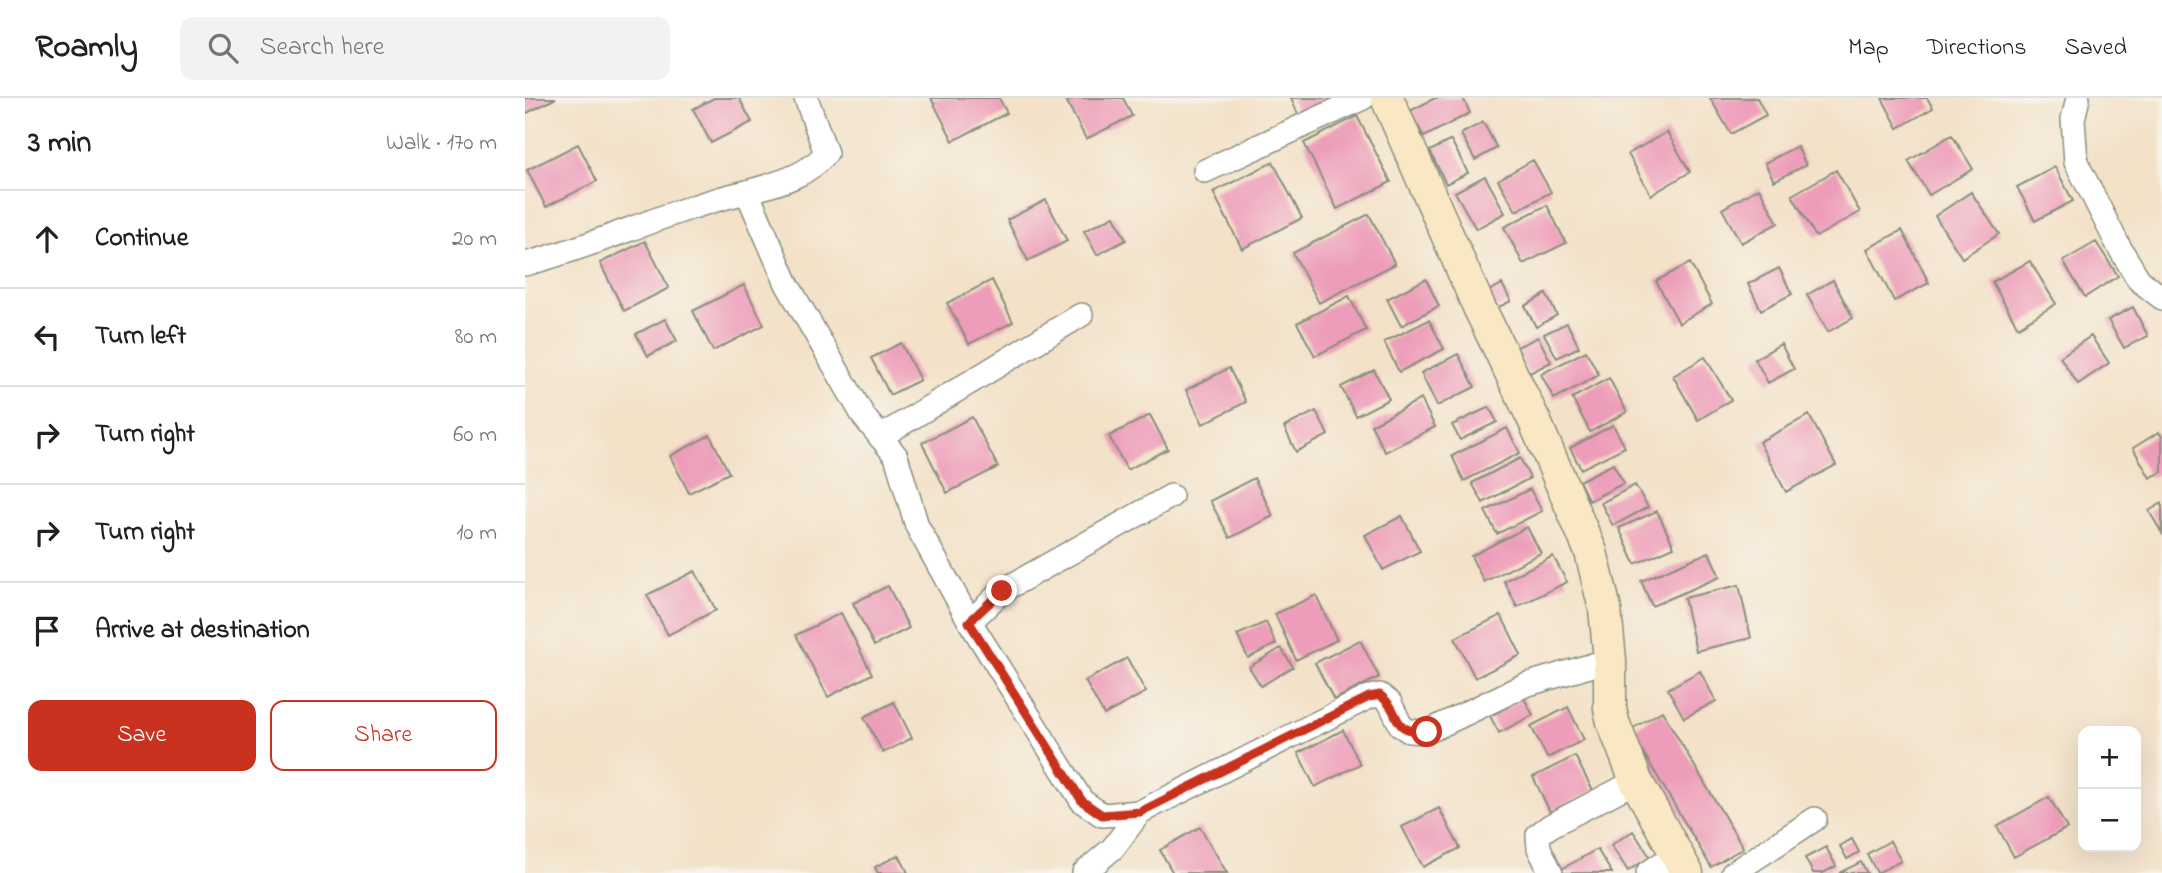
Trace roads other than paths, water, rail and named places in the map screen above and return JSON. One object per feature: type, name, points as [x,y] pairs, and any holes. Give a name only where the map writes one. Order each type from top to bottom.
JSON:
[{"type":"main road","points":[[1387,98],[1479,307],[1535,422],[1591,552],[1605,609],[1610,660],[1610,709],[1636,781],[1682,863]]},
{"type":"street","points":[[525,264],[551,258],[673,213],[747,192],[808,170],[826,153],[806,98]]},
{"type":"street","points":[[1205,170],[1363,98]]},
{"type":"street","points":[[2078,98],[2073,119],[2075,162],[2139,280],[2162,298]]},
{"type":"street","points":[[747,192],[787,285],[864,416],[896,456],[917,526],[969,622],[1082,801],[1102,815],[1140,812],[1369,697],[1380,695],[1389,703],[1401,726],[1409,731],[1427,732],[1525,685],[1610,660]]},
{"type":"street","points":[[880,437],[1081,315]]},
{"type":"street","points":[[969,622],[1002,591],[1171,496]]},
{"type":"street","points":[[1551,873],[1539,848],[1538,835],[1636,781]]},
{"type":"street","points":[[1084,873],[1113,848],[1140,812]]},
{"type":"street","points":[[1733,873],[1815,819]]},
{"type":"street","points":[[1648,873],[1682,863]]}]
